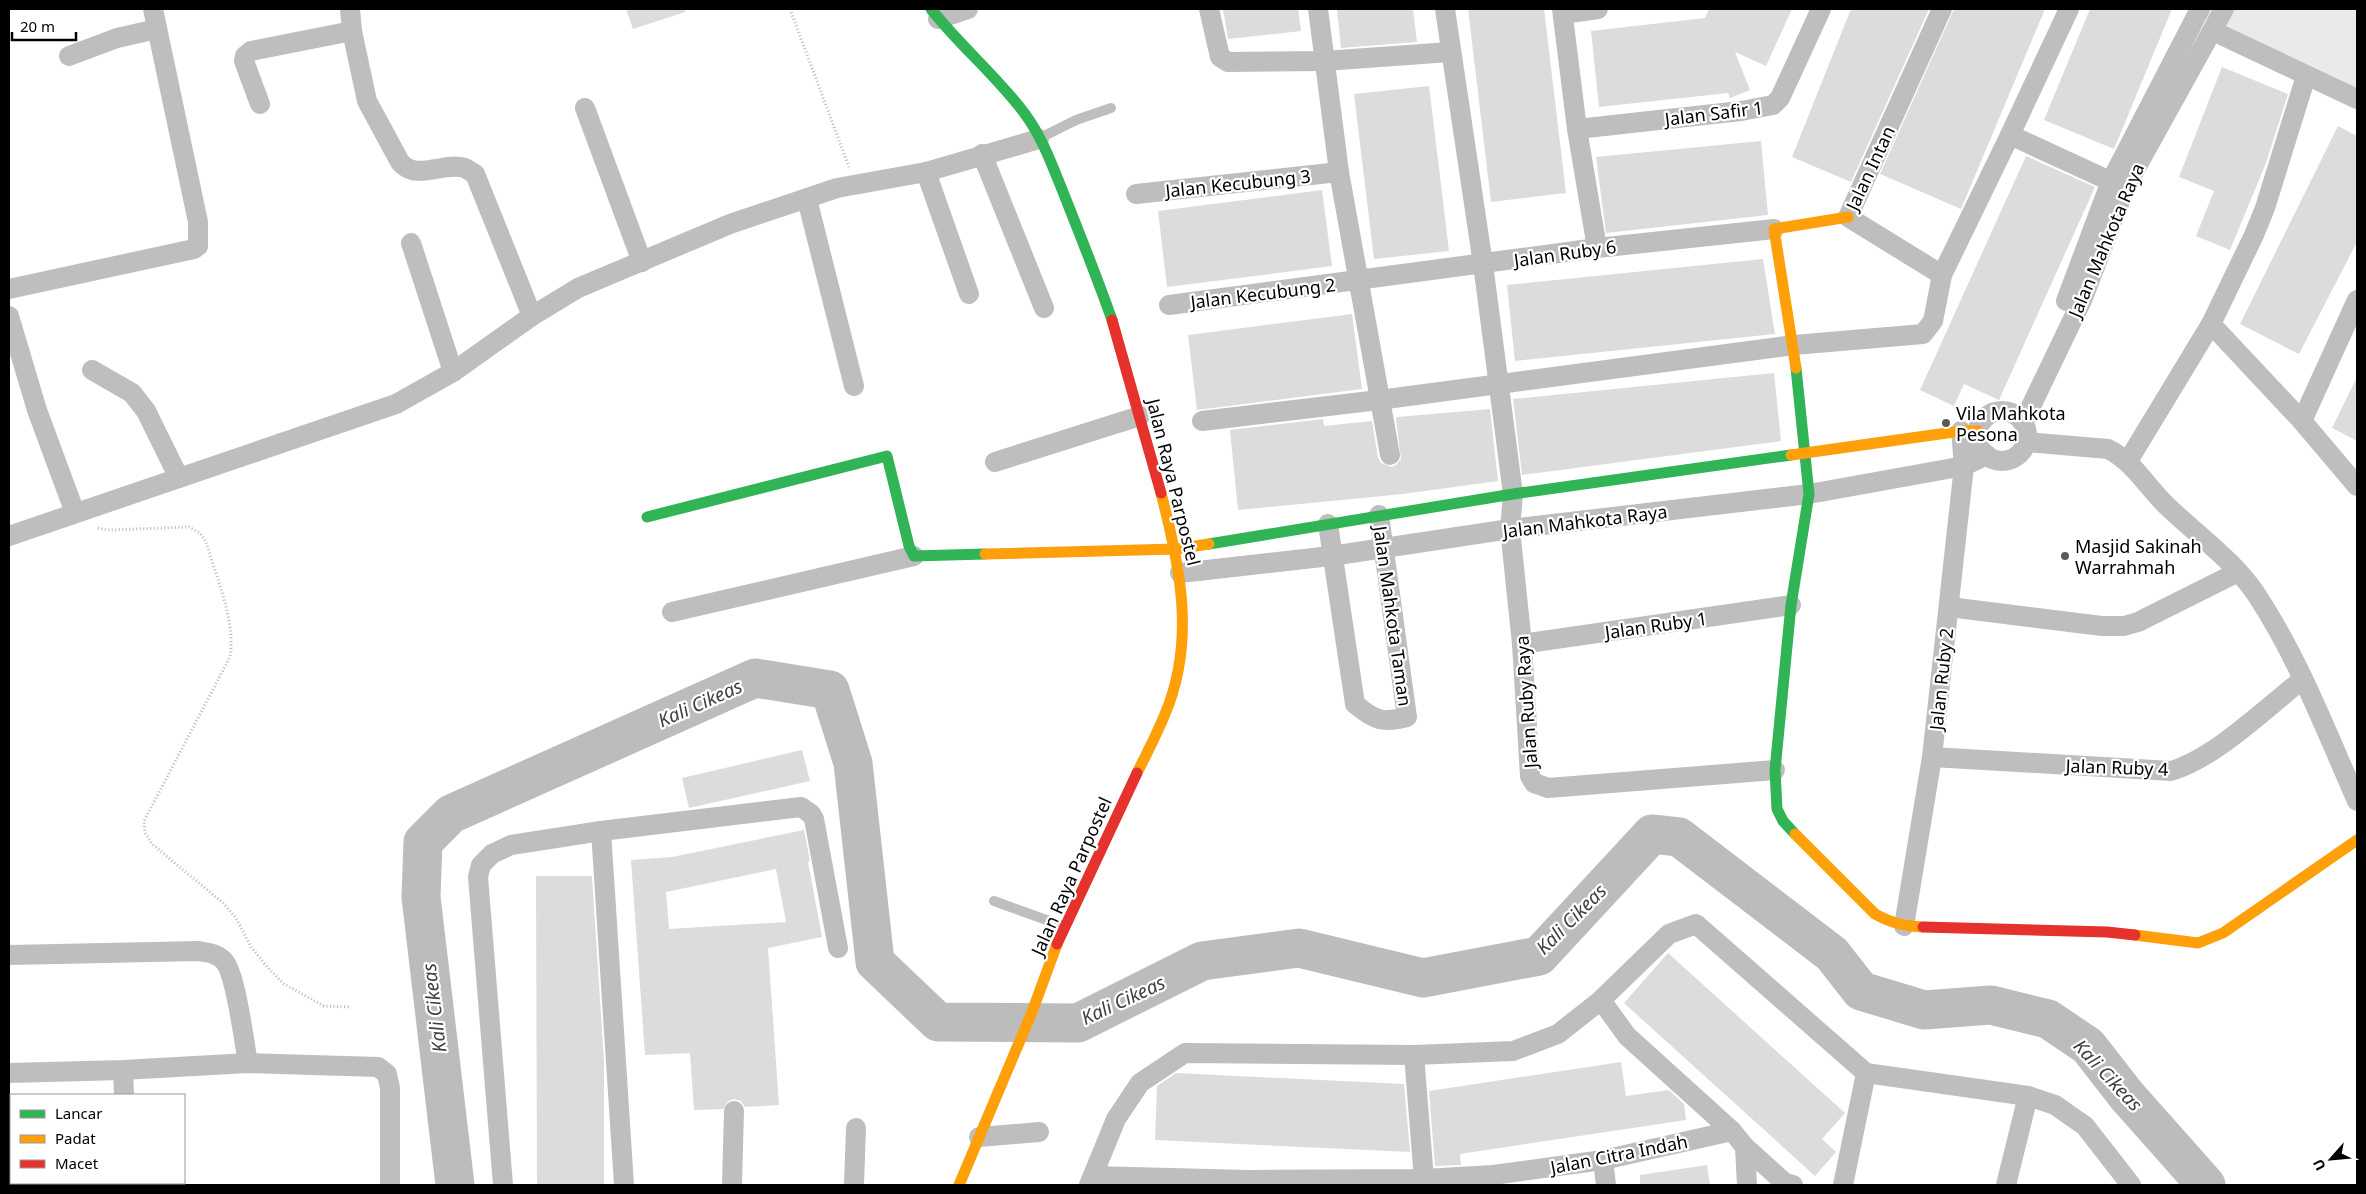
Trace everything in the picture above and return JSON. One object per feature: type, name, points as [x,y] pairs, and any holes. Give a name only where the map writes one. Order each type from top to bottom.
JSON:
[{"type":"street","points":[[9,288],[194,249],[198,246],[198,222],[153,9]]},
{"type":"street","points":[[350,9],[352,31],[367,101],[400,162],[405,168],[420,171],[464,168],[475,174],[532,316]]},
{"type":"street","points":[[934,14],[968,9]]},
{"type":"street","points":[[1209,9],[1220,57],[1223,61],[1324,62],[1450,52]]},
{"type":"street","points":[[1318,9],[1339,172],[1390,455]]},
{"type":"street","name":"Jalan Ruby Raya","points":[[1445,9],[1483,264],[1513,494],[1510,529],[1522,644],[1530,776],[1540,787],[1548,788],[1775,770]]},
{"type":"street","points":[[1597,248],[1577,128],[1562,11],[1598,9]]},
{"type":"street","name":"Jalan Safir 1","points":[[1577,128],[1741,111],[1773,105],[1780,98],[1821,9]]},
{"type":"street","name":"Jalan Intan","points":[[1774,229],[1848,217],[1942,9]]},
{"type":"street","points":[[1202,421],[1379,400],[1794,345],[1922,334],[1933,321],[1942,275],[2070,9]]},
{"type":"street","name":"Jalan Mahkota Raya","points":[[2019,418],[2082,298],[2118,185],[2200,9]]},
{"type":"street","name":"Jalan Mahkota Raya","points":[[2118,185],[2224,9]]},
{"type":"street","name":"Jalan Raya Parpostel","points":[[934,14],[1003,86],[1026,116],[1040,139],[1074,216],[1101,287],[1140,416],[1176,548],[1184,616],[1176,683],[1166,713],[1064,926],[1032,1012],[959,1185]]},
{"type":"street","points":[[69,56],[117,38],[157,28]]},
{"type":"street","points":[[2213,30],[2357,99]]},
{"type":"street","points":[[260,104],[244,61],[245,56],[251,52],[352,31]]},
{"type":"street","points":[[2128,462],[2211,324],[2254,235],[2265,208],[2306,76]]},
{"type":"street","points":[[585,108],[642,262]]},
{"type":"street","points":[[2010,135],[2118,185]]},
{"type":"street","points":[[9,536],[396,404],[453,372],[532,316],[578,288],[730,224],[856,184],[926,172],[982,154],[1040,139]]},
{"type":"street","points":[[982,154],[1044,308]]},
{"type":"street","points":[[926,172],[969,294]]},
{"type":"street","name":"Jalan Kecubung 3","points":[[1136,194],[1339,172]]},
{"type":"street","points":[[808,198],[854,386]]},
{"type":"street","points":[[1848,217],[1942,275]]},
{"type":"street","points":[[1774,229],[1794,345],[1810,494],[1791,605],[1775,770],[1777,809],[1783,820],[1875,914],[1889,922],[1904,926],[2107,932],[2198,943],[2223,933],[2357,840]]},
{"type":"street","name":"Jalan Ruby 6","points":[[1358,281],[1597,248],[1774,229]]},
{"type":"street","points":[[411,243],[453,372]]},
{"type":"street","name":"Jalan Kecubung 2","points":[[1169,305],[1358,281]]},
{"type":"street","points":[[2302,421],[2357,300]]},
{"type":"street","points":[[9,316],[37,410],[75,513]]},
{"type":"street","points":[[2211,324],[2302,421],[2357,486]]},
{"type":"street","points":[[92,370],[132,393],[146,411],[180,478]]},
{"type":"street","points":[[1996,412],[2006,412],[2019,418],[2027,433],[2026,442],[2022,451],[2015,458],[2005,461],[1995,460],[1987,455],[1978,440],[1969,431],[1996,412]]},
{"type":"street","points":[[995,462],[1140,416]]},
{"type":"street","name":"Jalan Mahkota Raya","points":[[914,556],[1176,548],[1513,494],[1969,431]]},
{"type":"street","name":"Jalan Ruby 2","points":[[1904,926],[1932,757],[1969,431]]},
{"type":"street","points":[[2026,442],[2108,449],[2128,462],[2166,504],[2238,572],[2258,596],[2303,678],[2357,801]]},
{"type":"street","name":"Jalan Mahkota Raya","points":[[1180,573],[1331,556],[1510,529],[1810,494],[1964,466],[1987,455]]},
{"type":"street","points":[[647,517],[888,456],[909,546],[914,556],[672,612]]},
{"type":"street","name":"Jalan Mahkota Taman","points":[[1328,524],[1331,556],[1356,704],[1366,713],[1386,722],[1407,717],[1379,516]]},
{"type":"street","points":[[1949,607],[2102,626],[2124,626],[2138,622],[2238,572]]},
{"type":"street","name":"Jalan Ruby 1","points":[[1522,644],[1791,605]]},
{"type":"street","name":"Jalan Ruby 4","points":[[1932,757],[2171,771],[2189,766],[2207,754],[2303,678]]},
{"type":"street","points":[[503,1185],[478,877],[482,865],[492,854],[511,846],[601,831],[801,807],[814,819],[838,948]]},
{"type":"street","points":[[601,831],[624,1185]]},
{"type":"street","points":[[1091,1181],[1116,1119],[1140,1083],[1185,1053],[1414,1055],[1513,1051],[1558,1034],[1601,1000],[1669,934],[1696,924],[1866,1073],[2028,1096],[2055,1105],[2085,1126],[2131,1185]]},
{"type":"street","points":[[9,955],[199,951],[217,955],[225,962],[232,980],[248,1063]]},
{"type":"street","points":[[1601,1000],[1626,1036],[1732,1131],[1745,1147],[1785,1183],[1793,1185]]},
{"type":"street","points":[[1414,1055],[1424,1179]]},
{"type":"street","points":[[9,1073],[123,1070],[248,1063],[378,1068],[387,1074],[390,1088],[390,1185]]},
{"type":"street","points":[[123,1070],[124,1094]]},
{"type":"street","points":[[1843,1185],[1866,1073]]},
{"type":"street","points":[[2006,1185],[2028,1096]]},
{"type":"street","points":[[732,1185],[734,1111]]},
{"type":"street","points":[[854,1185],[856,1128]]},
{"type":"street","name":"Jalan Citra Indah","points":[[1091,1181],[1248,1183],[1365,1182],[1424,1179],[1494,1180],[1603,1160],[1732,1131]]},
{"type":"street","points":[[979,1136],[1039,1132]]},
{"type":"street","points":[[1745,1147],[1747,1185]]},
{"type":"street","points":[[1603,1160],[1606,1185]]},
{"type":"lane","points":[[1040,139],[1076,120],[1111,108]]},
{"type":"lane","points":[[994,901],[1064,926]]},
{"type":"path","points":[[790,9],[856,184]]},
{"type":"path","points":[[75,513],[98,528],[107,530],[189,527],[200,533],[206,542],[231,626],[233,642],[230,657],[144,821],[145,833],[152,844],[163,854],[223,903],[236,918],[251,947],[284,984],[324,1006],[351,1007]]},
{"type":"shaded area","points":[[2208,9],[2357,9],[2357,91],[2203,17]]},
{"type":"building","points":[[626,9],[685,9],[685,12],[633,29]]},
{"type":"building","points":[[1223,9],[1298,9],[1301,31],[1228,39]]},
{"type":"building","points":[[1337,9],[1413,9],[1417,42],[1341,48]]},
{"type":"building","points":[[1468,9],[1544,9],[1566,193],[1491,202]]},
{"type":"building","points":[[1709,9],[1792,9],[1766,66],[1735,52],[1750,90],[1730,98],[1728,93],[1599,107],[1591,31],[1705,18]]},
{"type":"building","points":[[1851,9],[1929,9],[1851,182],[1792,157]]},
{"type":"building","points":[[1954,9],[2045,9],[1961,209],[1880,174]]},
{"type":"building","points":[[2090,9],[2172,9],[2114,149],[2044,120]]},
{"type":"building","points":[[2222,67],[2288,94],[2266,163],[2230,250],[2196,236],[2214,191],[2179,177]]},
{"type":"building","points":[[1429,86],[1449,251],[1374,259],[1354,94]]},
{"type":"building","points":[[2338,126],[2357,136],[2357,242],[2299,354],[2240,324]]},
{"type":"building","points":[[1761,141],[1768,215],[1606,233],[1596,157]]},
{"type":"building","points":[[2026,156],[2095,187],[1999,400],[1964,384],[1954,406],[1920,390]]},
{"type":"building","points":[[1322,190],[1332,266],[1167,287],[1158,211]]},
{"type":"building","points":[[1763,259],[1775,334],[1515,361],[1507,285]]},
{"type":"building","points":[[1352,314],[1362,389],[1197,410],[1188,335]]},
{"type":"building","points":[[1774,373],[1781,441],[1522,475],[1513,399]]},
{"type":"building","points":[[2357,377],[2357,441],[2332,428]]},
{"type":"building","points":[[1490,409],[1498,481],[1403,494],[1238,510],[1230,430],[1323,419],[1324,426],[1372,421],[1378,458],[1381,463],[1392,467],[1401,459],[1397,417]]},
{"type":"building","points":[[802,750],[810,781],[689,808],[682,778]]},
{"type":"building","points":[[804,830],[822,937],[768,948],[779,1105],[745,1107],[741,1101],[734,1099],[728,1101],[723,1109],[694,1110],[690,1053],[645,1055],[631,860],[672,857]],"holes":[[[776,869],[786,922],[669,929],[666,892]]]},
{"type":"building","points":[[536,876],[592,876],[604,1061],[604,1185],[537,1185]]},
{"type":"building","points":[[1668,953],[1845,1113],[1822,1139],[1836,1152],[1815,1176],[1624,1003]]},
{"type":"building","points":[[1621,1062],[1626,1096],[1669,1090],[1684,1104],[1686,1120],[1460,1154],[1461,1165],[1435,1166],[1429,1091]]},
{"type":"building","points":[[1176,1073],[1404,1084],[1410,1152],[1155,1140],[1157,1086]]},
{"type":"building","points":[[1707,1165],[1710,1185],[1640,1185],[1640,1175]]},
{"type":"waterway","name":"Kali Cikeas","points":[[455,1185],[421,897],[423,842],[451,814],[755,678],[830,690],[853,763],[875,962],[938,1022],[1078,1023],[1202,961],[1299,948],[1423,978],[1539,956],[1652,834],[1679,837],[1832,954],[1861,991],[1924,1010],[1991,1005],[2048,1019],[2088,1046],[2127,1096],[2206,1185]]},
{"type":"traffic: fast","points":[[931,9],[1014,100],[1037,132],[1063,192],[1112,320]]},
{"type":"traffic: fast","points":[[1795,834],[1783,821],[1777,809],[1775,770],[1791,605],[1809,494],[1796,368]]},
{"type":"traffic: fast","points":[[1209,544],[1513,494],[1791,455]]},
{"type":"traffic: fast","points":[[647,517],[887,456],[909,546],[914,556],[985,554]]},
{"type":"traffic: slow","points":[[1796,368],[1774,229],[1848,217]]},
{"type":"traffic: slow","points":[[1791,455],[1961,431],[1978,431]]},
{"type":"traffic: slow","points":[[1137,773],[1165,714],[1175,687],[1180,659],[1182,604],[1179,576],[1161,493]]},
{"type":"traffic: slow","points":[[985,554],[1176,549],[1209,544]]},
{"type":"traffic: slow","points":[[1795,834],[1875,914],[1898,924],[1923,927]]},
{"type":"traffic: slow","points":[[2135,935],[2198,943],[2223,933],[2357,840]]},
{"type":"traffic: slow","points":[[959,1185],[1032,1012],[1057,944]]},
{"type":"traffic: jam","points":[[1112,320],[1161,493]]},
{"type":"traffic: jam","points":[[1057,944],[1137,773]]},
{"type":"traffic: jam","points":[[1923,927],[2107,932],[2135,935]]},
{"type":"place","name":"Vila Mahkota Pesona","points":[[1946,423]]},
{"type":"place","name":"Masjid Sakinah Warrahmah","points":[[2065,556]]}]
